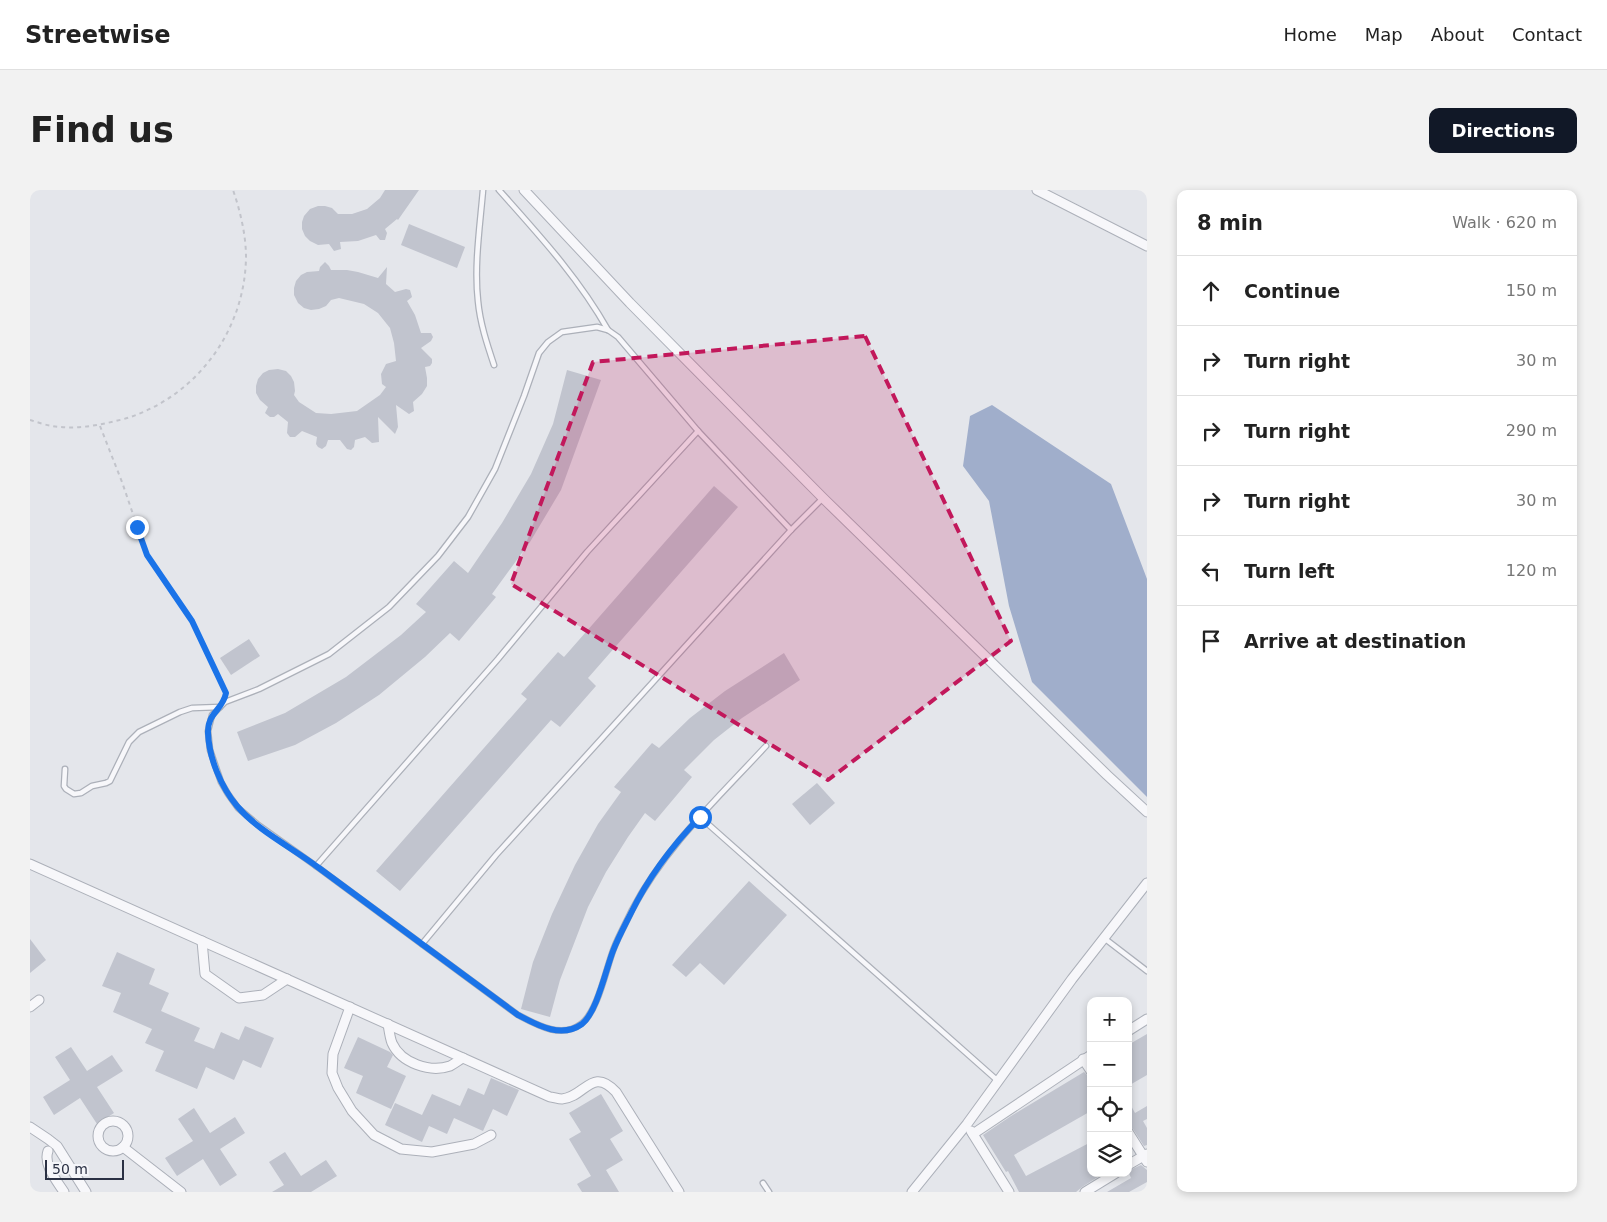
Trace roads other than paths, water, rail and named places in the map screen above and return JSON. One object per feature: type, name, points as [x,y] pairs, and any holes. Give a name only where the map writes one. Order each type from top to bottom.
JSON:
[{"type":"street","points":[[524,190],[630,303],[823,498],[1147,812]]},
{"type":"street","points":[[1037,190],[1147,246]]},
{"type":"street","points":[[30,864],[550,1096],[561,1099],[569,1097],[591,1083],[604,1082],[616,1092],[679,1192]]},
{"type":"street","points":[[912,1192],[967,1124],[1104,938],[1147,883]]},
{"type":"street","points":[[202,941],[206,974],[239,998],[263,994],[287,979]]},
{"type":"street","points":[[30,1007],[39,1000]]},
{"type":"street","points":[[350,1007],[333,1054],[332,1073],[338,1088],[352,1111],[374,1135],[401,1149],[432,1152],[474,1144],[491,1135]]},
{"type":"street","points":[[1132,1028],[1147,1019]]},
{"type":"street","points":[[388,1024],[391,1042],[400,1055],[425,1068],[449,1066],[463,1058]]},
{"type":"street","points":[[973,1134],[1087,1057]]},
{"type":"street","points":[[967,1124],[1009,1192]]},
{"type":"street","points":[[30,1128],[57,1146],[86,1192]]},
{"type":"street","points":[[1132,1138],[1146,1157],[1132,1164]]},
{"type":"street","points":[[123,1147],[181,1192]]},
{"type":"street","points":[[48,1152],[46,1162],[64,1192]]},
{"type":"street","points":[[1085,1192],[1109,1177]]},
{"type":"lane","points":[[483,190],[477,279],[478,302],[484,332],[494,365]]},
{"type":"lane","points":[[499,190],[562,262],[595,308],[608,330]]},
{"type":"lane","points":[[766,746],[680,838],[642,891],[614,948],[589,1016],[574,1028],[561,1030],[544,1028],[518,1015],[256,824],[238,808],[221,782],[210,750],[208,731],[212,716],[225,702],[259,689],[329,654],[389,607],[438,556],[468,517],[494,469],[524,396],[539,353],[548,342],[562,332],[597,327],[608,330],[618,337],[698,431],[792,530]]},
{"type":"lane","points":[[316,866],[498,660],[587,552],[698,431]]},
{"type":"lane","points":[[422,944],[515,833],[823,498]]},
{"type":"lane","points":[[65,769],[64,786],[74,794],[81,793],[92,786],[106,783],[110,781],[129,742],[139,732],[192,708],[220,707]]},
{"type":"lane","points":[[700,817],[998,1081]]},
{"type":"lane","points":[[1104,938],[1147,971]]},
{"type":"lane","points":[[763,1183],[769,1192]]},
{"type":"water","points":[[992,405],[1111,484],[1147,579],[1147,797],[1032,682],[1009,606],[989,501],[963,466],[970,416]]}]
